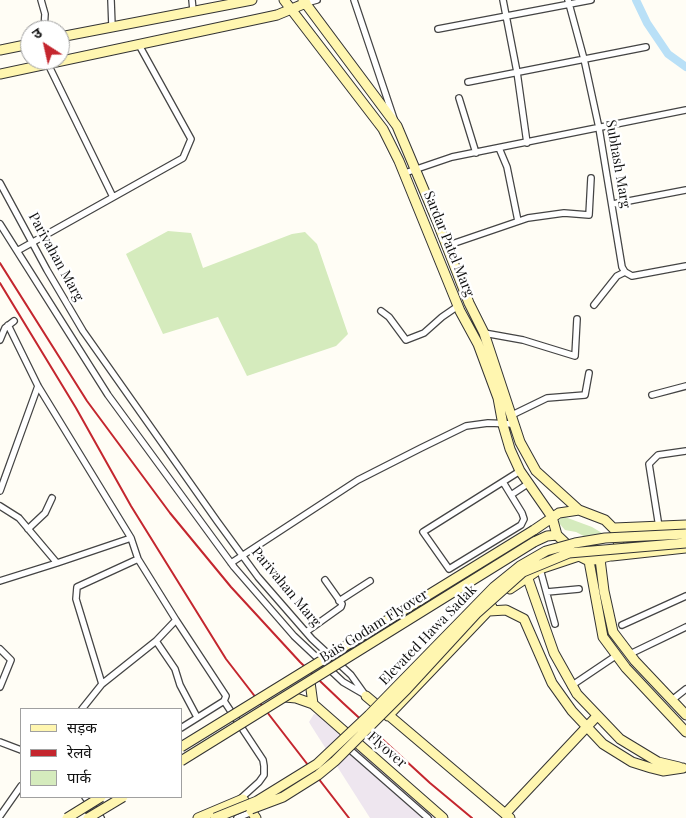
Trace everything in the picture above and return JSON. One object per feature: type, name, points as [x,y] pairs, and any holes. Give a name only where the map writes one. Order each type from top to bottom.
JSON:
[{"type":"street","points":[[41,0],[45,20]]},
{"type":"street","points":[[111,0],[112,26]]},
{"type":"street","points":[[192,0],[193,10]]},
{"type":"street","points":[[70,35],[252,0]]},
{"type":"street","name":"Sardar Patel Marg","points":[[284,0],[383,129],[405,173],[458,306],[478,344],[498,398],[502,426],[520,471],[552,517]]},
{"type":"street","points":[[70,58],[139,45],[292,10],[305,2],[317,0]]},
{"type":"street","points":[[354,0],[397,126],[469,303],[484,333],[512,415],[513,424],[536,471],[579,510]]},
{"type":"street","points":[[504,0],[527,143]]},
{"type":"street","points":[[438,29],[591,0]]},
{"type":"street","points":[[305,2],[397,126]]},
{"type":"street","name":"Subhash Marg","points":[[568,3],[584,59],[599,128],[622,267],[625,272]]},
{"type":"street","points":[[17,251],[184,158],[191,139],[139,45]]},
{"type":"street","points":[[0,50],[20,46]]},
{"type":"street","points":[[468,82],[646,47]]},
{"type":"street","points":[[0,74],[20,69]]},
{"type":"street","points":[[51,70],[113,196]]},
{"type":"street","points":[[459,98],[476,153]]},
{"type":"street","points":[[405,173],[452,157],[686,110]]},
{"type":"street","points":[[499,148],[507,167],[518,221]]},
{"type":"street","points":[[446,246],[518,221],[564,213],[589,215],[591,178]]},
{"type":"street","name":"Parivahan Marg","points":[[0,183],[83,332],[242,556],[306,632],[351,675],[366,696]]},
{"type":"street","points":[[612,204],[686,190]]},
{"type":"street","name":"Parivahan Marg","points":[[0,224],[108,394],[231,563],[294,636],[344,682],[366,696]]},
{"type":"street","points":[[594,304],[617,276],[625,272],[632,276],[686,266]]},
{"type":"street","points":[[381,312],[389,317],[406,340],[424,333],[458,306]]},
{"type":"street","points":[[484,333],[523,340],[575,356],[577,319]]},
{"type":"street","points":[[0,340],[11,323],[38,386],[130,538],[138,559],[226,696],[224,701],[197,716],[182,727]]},
{"type":"street","points":[[512,415],[547,398],[585,395],[589,372]]},
{"type":"street","points":[[0,491],[38,386]]},
{"type":"street","points":[[652,395],[686,386]]},
{"type":"street","points":[[231,563],[308,510],[392,462],[466,426],[488,423],[502,426],[513,424]]},
{"type":"street","points":[[659,527],[649,464],[658,455],[686,451]]},
{"type":"street","points":[[503,482],[524,519],[521,525],[448,569],[422,532],[520,471]]},
{"type":"street","points":[[511,495],[529,483]]},
{"type":"street","points":[[28,529],[45,513],[52,498]]},
{"type":"street","points":[[0,508],[19,518],[57,564]]},
{"type":"street","points":[[610,556],[619,545],[619,535],[614,528],[593,514],[579,510],[559,513],[552,517],[557,535],[579,556],[589,561],[610,556],[686,548]]},
{"type":"street","name":"Bais Godam Flyover","points":[[182,746],[534,530],[552,517]]},
{"type":"street","points":[[614,528],[686,525]]},
{"type":"street","name":"Elevated Hawa Sadak","points":[[216,818],[257,801],[317,764],[388,696],[494,587],[520,566],[546,551],[575,543],[605,538],[686,534]]},
{"type":"street","name":"Bais Godam Flyover","points":[[182,760],[534,542],[547,536],[557,535]]},
{"type":"street","points":[[0,581],[57,564],[130,538]]},
{"type":"street","name":"Elevated Hawa Sadak","points":[[230,818],[283,797],[318,775],[407,689],[476,614],[523,572],[569,553],[686,543]]},
{"type":"street","points":[[388,716],[501,596],[527,576],[540,569],[579,556]]},
{"type":"street","points":[[102,684],[76,599],[77,587],[138,559]]},
{"type":"street","points":[[600,559],[604,591],[613,632],[630,654],[686,715]]},
{"type":"street","points":[[589,561],[602,636],[616,655],[686,732]]},
{"type":"street","points":[[540,569],[555,624]]},
{"type":"street","points":[[527,576],[554,653],[571,686],[597,716],[628,744],[658,762],[684,768]]},
{"type":"street","points":[[306,632],[341,607],[325,580]]},
{"type":"street","points":[[339,601],[370,580]]},
{"type":"street","points":[[547,592],[579,589]]},
{"type":"street","points":[[622,625],[686,596]]},
{"type":"street","points":[[488,611],[506,610],[524,619],[552,683],[603,744],[632,762],[663,771],[684,768]]},
{"type":"street","points":[[524,619],[540,611]]},
{"type":"street","points":[[83,708],[102,684],[156,641],[176,620]]},
{"type":"street","points":[[630,654],[686,627]]},
{"type":"street","points":[[156,641],[175,669],[180,685],[197,716]]},
{"type":"street","points":[[0,649],[11,660],[0,687]]},
{"type":"street","points":[[571,686],[616,655]]},
{"type":"street","points":[[310,682],[313,704]]},
{"type":"street","points":[[672,700],[686,689]]},
{"type":"street","points":[[366,696],[508,816],[597,716]]},
{"type":"street","name":"Flyover","points":[[285,698],[296,698],[313,704],[443,818]]},
{"type":"street","points":[[198,818],[222,813],[241,800],[259,782],[264,774],[263,760],[224,701]]},
{"type":"street","points":[[0,742],[20,750]]},
{"type":"street","points":[[348,748],[428,818]]},
{"type":"street","points":[[0,816],[2,808],[20,787]]},
{"type":"street","points":[[86,798],[101,818]]},
{"type":"street","points":[[67,818],[99,798]]},
{"type":"street","points":[[88,818],[121,798]]},
{"type":"street","points":[[241,800],[254,815]]},
{"type":"street","points":[[237,818],[254,815]]},
{"type":"shaded area","points":[[314,714],[319,715],[436,818],[370,818],[309,722]]},
{"type":"green space","points":[[168,231],[191,233],[203,268],[292,234],[305,232],[317,244],[348,334],[336,346],[247,376],[218,317],[163,334],[126,254]]},
{"type":"green space","points":[[565,517],[592,527],[607,536],[606,542],[597,543],[576,532],[565,530],[558,522],[561,518]]},
{"type":"waterway","points":[[636,0],[647,23],[668,54],[686,67]]},
{"type":"railway","points":[[0,263],[87,401],[170,513],[231,587],[300,662],[430,783],[472,818]]},
{"type":"railway","points":[[0,283],[76,408],[131,506],[226,659],[349,818]]}]
